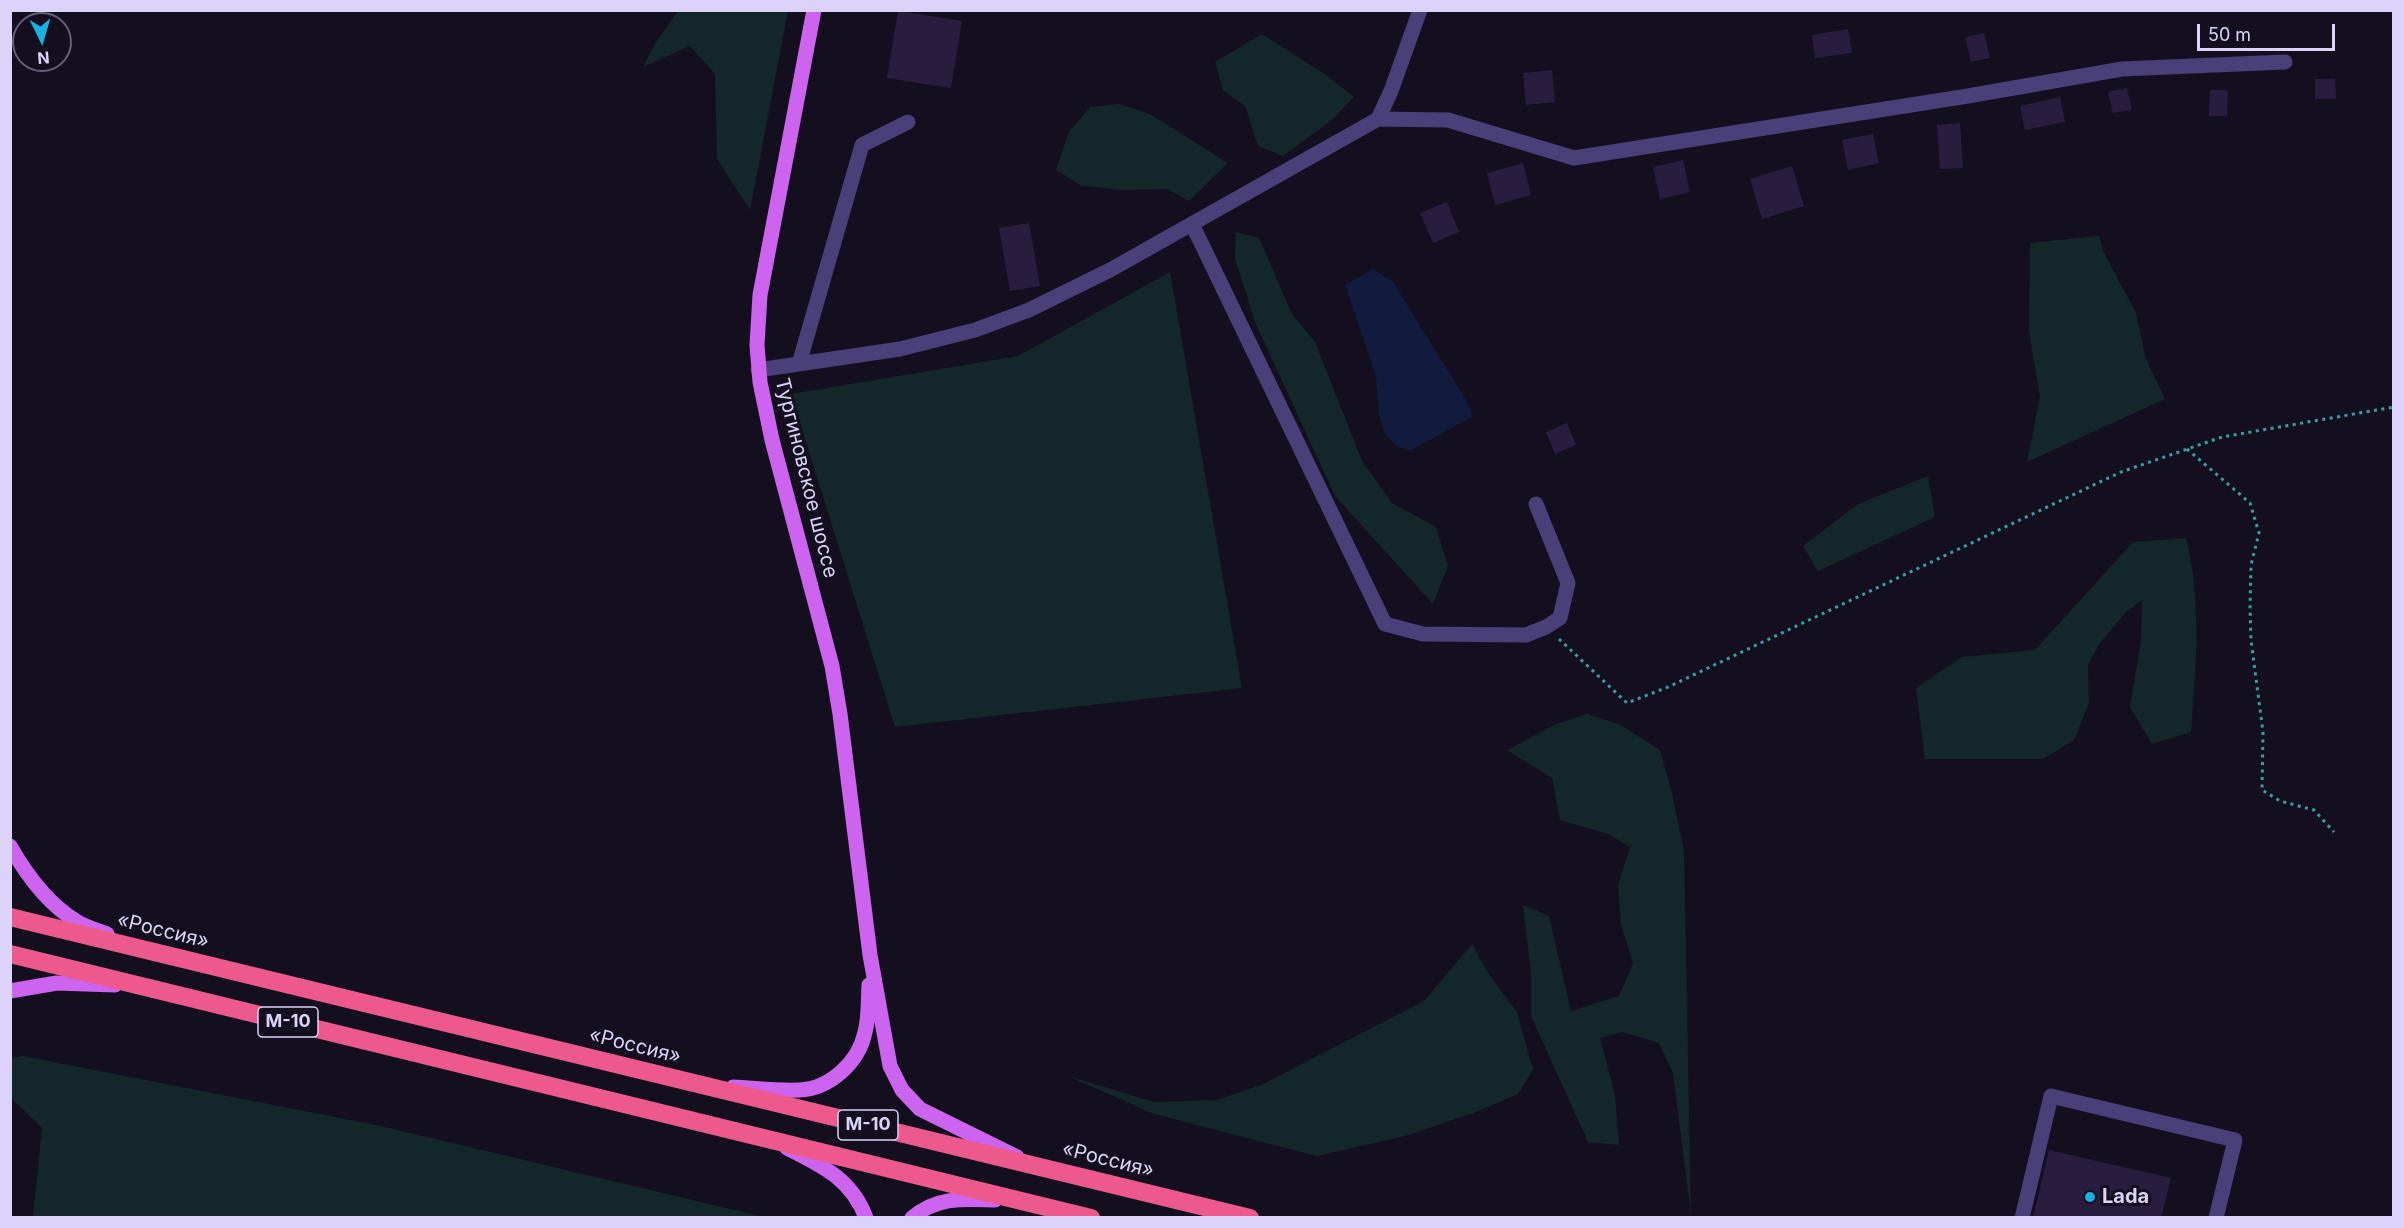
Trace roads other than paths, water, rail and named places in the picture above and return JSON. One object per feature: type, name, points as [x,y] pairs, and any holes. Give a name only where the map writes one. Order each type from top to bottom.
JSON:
[{"type":"highway","name":"«Россия»","points":[[10,917],[1250,1218]]},
{"type":"highway","name":"М-10","points":[[10,954],[1091,1218]]},
{"type":"main road","name":"Тургиновское шоссе","points":[[814,10],[760,296],[757,333],[759,370],[772,440],[832,666],[870,955],[890,1066],[907,1097],[920,1109],[1038,1166]]},
{"type":"main road","points":[[10,846],[24,870],[51,901],[76,922],[146,950]]},
{"type":"main road","name":"Тургиновское шоссе","points":[[699,1085],[801,1090],[814,1087],[837,1075],[855,1056],[866,1031],[870,955]]},
{"type":"main road","points":[[10,991],[57,983],[141,986]]},
{"type":"main road","points":[[765,1138],[837,1175],[854,1193],[866,1218]]},
{"type":"main road","points":[[912,1218],[932,1205],[956,1199],[1029,1202]]},
{"type":"street","points":[[1378,119],[1392,91],[1420,10]]},
{"type":"street","points":[[759,370],[900,349],[975,330],[1039,305],[1110,270],[1378,119],[1448,120],[1574,158],[1968,96],[2122,69],[2285,62]]},
{"type":"street","points":[[799,364],[862,145],[908,122]]},
{"type":"street","points":[[1192,224],[1385,624],[1423,634],[1526,635],[1560,618],[1568,583],[1536,504]]},
{"type":"street","points":[[2022,1218],[2051,1096],[2235,1140],[2216,1218]]},
{"type":"water","points":[[1373,269],[1393,282],[1465,398],[1473,416],[1412,450],[1398,447],[1385,434],[1379,415],[1376,376],[1345,285]]},
{"type":"place","name":"Lada","points":[[2090,1197]]}]
